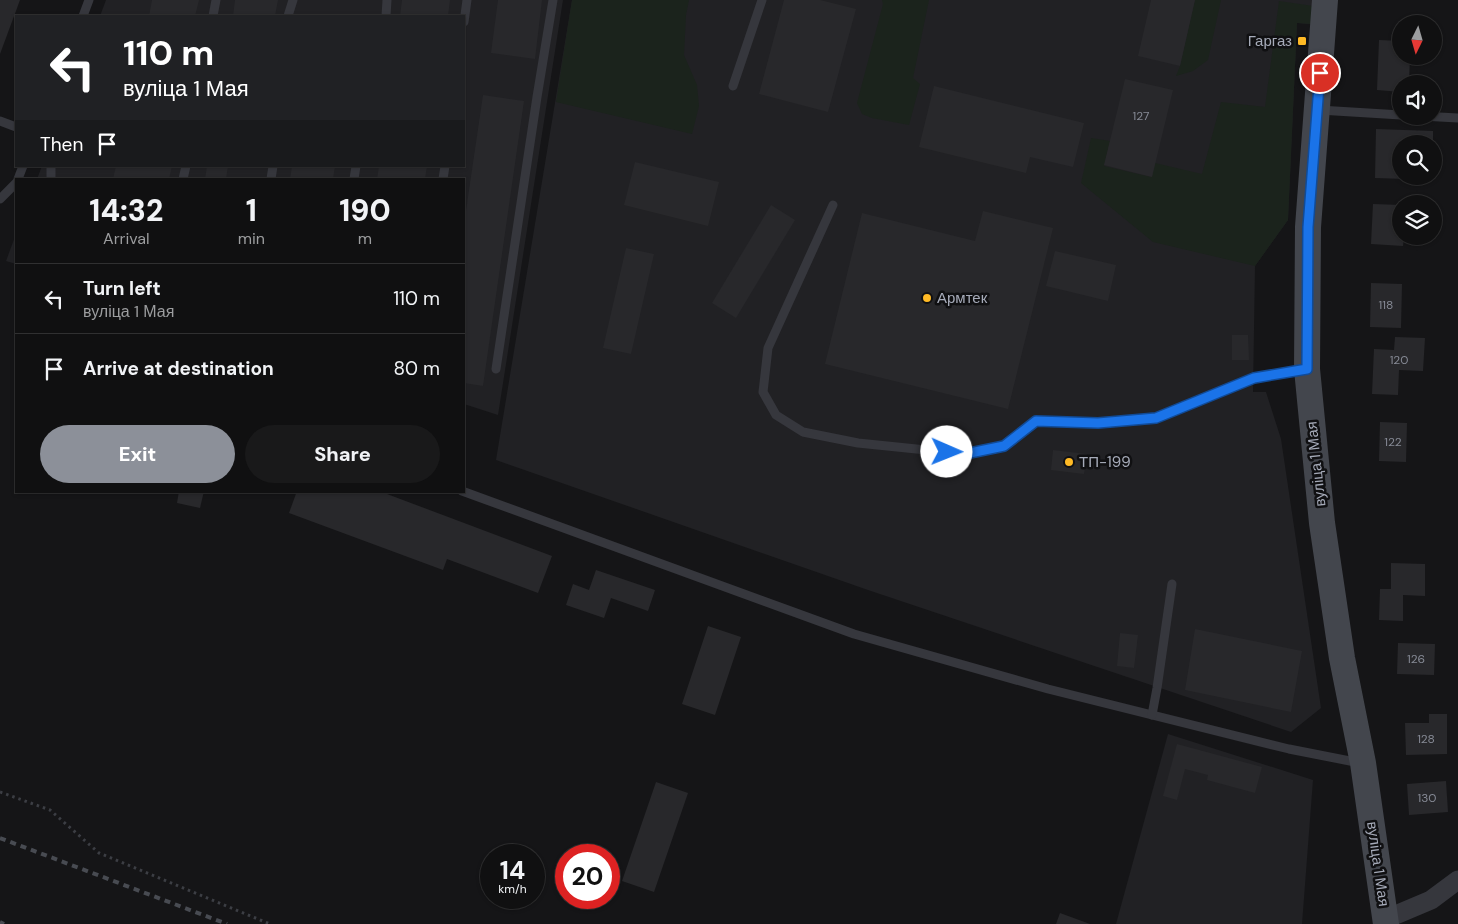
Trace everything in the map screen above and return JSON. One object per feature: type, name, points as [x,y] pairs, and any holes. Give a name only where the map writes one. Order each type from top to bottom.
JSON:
[{"type":"street","name":"вуліца 1 Мая","points":[[1325,0],[1308,227],[1307,369],[1322,523],[1342,658],[1363,763],[1386,922]]},
{"type":"street","points":[[1386,922],[1430,900],[1458,880]]},
{"type":"lane","points":[[83,15],[89,0]]},
{"type":"lane","points":[[214,15],[216,0]]},
{"type":"lane","points":[[288,15],[293,0]]},
{"type":"lane","points":[[386,15],[387,0]]},
{"type":"lane","points":[[465,15],[467,0]]},
{"type":"lane","points":[[496,369],[553,0]]},
{"type":"lane","points":[[734,86],[762,0]]},
{"type":"lane","points":[[1317,110],[1392,114]]},
{"type":"lane","points":[[1442,117],[1458,118]]},
{"type":"lane","points":[[0,121],[15,127]]},
{"type":"lane","points":[[0,200],[15,184]]},
{"type":"lane","points":[[833,206],[768,348],[763,392],[776,415],[803,432],[858,443],[965,454],[1004,446],[1036,421],[1098,423],[1156,418],[1254,378],[1307,369]]},
{"type":"lane","points":[[465,492],[854,634],[1048,689],[1289,749],[1363,763]]},
{"type":"lane","points":[[1152,715],[1172,584]]},
{"type":"path","points":[[0,792],[50,810],[99,853],[270,924]]},
{"type":"shaded area","points":[[106,0],[563,0],[498,415],[465,404],[465,178],[37,178],[42,167],[465,167],[465,15],[100,15]]},
{"type":"shaded area","points":[[572,0],[1313,0],[1311,24],[1297,23],[1288,220],[1255,266],[1253,392],[1266,392],[1281,439],[1321,708],[1291,732],[868,590],[496,460]]},
{"type":"shaded area","points":[[572,0],[689,0],[686,15],[684,55],[697,85],[699,106],[692,134],[556,102]]},
{"type":"shaded area","points":[[882,0],[929,0],[913,78],[920,84],[909,125],[872,118],[862,114],[857,103],[883,4]]},
{"type":"shaded area","points":[[1195,0],[1221,0],[1208,60],[1193,71],[1176,76],[1180,66]]},
{"type":"shaded area","points":[[1279,1],[1313,6],[1311,24],[1297,23],[1288,220],[1255,266],[1153,242],[1081,183],[1091,138],[1110,141],[1104,166],[1151,177],[1155,163],[1202,174],[1221,102],[1265,107]]},
{"type":"shaded area","points":[[15,237],[15,264],[6,261]]},
{"type":"shaded area","points":[[1168,734],[1313,780],[1302,924],[1116,924]]},
{"type":"building","points":[[0,0],[20,0],[0,54]]},
{"type":"building","points":[[152,0],[199,0],[195,15],[149,15]]},
{"type":"building","points":[[235,0],[278,0],[275,15],[233,15]]},
{"type":"building","points":[[402,0],[450,0],[448,15],[400,15]]},
{"type":"building","points":[[498,0],[542,0],[535,59],[491,53]]},
{"type":"building","points":[[784,0],[820,0],[856,9],[828,112],[759,94]]},
{"type":"building","points":[[1151,0],[1195,0],[1180,66],[1138,56]]},
{"type":"building","points":[[1379,40],[1392,41],[1392,65],[1410,65],[1409,75],[1392,75],[1392,91],[1377,90]]},
{"type":"building","points":[[1125,79],[1173,90],[1152,177],[1104,165]]},
{"type":"building","points":[[934,86],[1084,123],[1073,167],[1030,157],[1026,173],[919,147]]},
{"type":"building","points":[[483,95],[524,101],[483,386],[465,383],[465,217]]},
{"type":"building","points":[[1376,129],[1433,131],[1433,135],[1392,135],[1392,179],[1375,178]]},
{"type":"building","points":[[635,162],[719,182],[708,226],[624,205]]},
{"type":"building","points":[[116,167],[172,167],[169,178],[113,178]]},
{"type":"building","points":[[207,167],[228,167],[226,178],[205,178]]},
{"type":"building","points":[[292,167],[335,167],[333,178],[290,178]]},
{"type":"building","points":[[379,167],[427,167],[425,178],[377,178]]},
{"type":"building","points":[[1373,204],[1392,205],[1392,245],[1403,246],[1371,244]]},
{"type":"building","points":[[771,205],[795,220],[736,318],[712,303]]},
{"type":"building","points":[[983,211],[1053,228],[1008,409],[825,364],[862,213],[975,241]]},
{"type":"building","points":[[626,248],[654,254],[631,354],[603,348]]},
{"type":"building","points":[[1055,251],[1116,265],[1108,301],[1046,286]]},
{"type":"building","points":[[1371,283],[1402,284],[1401,328],[1370,327]]},
{"type":"building","points":[[1232,335],[1248,335],[1249,360],[1232,360]]},
{"type":"building","points":[[1395,337],[1425,338],[1423,371],[1399,370],[1398,395],[1372,394],[1374,349],[1394,350]]},
{"type":"building","points":[[1380,422],[1407,423],[1406,462],[1379,461]]},
{"type":"building","name":"ТП-199","points":[[1053,450],[1087,454],[1084,474],[1051,470]]},
{"type":"building","points":[[179,493],[204,493],[200,508],[177,503]]},
{"type":"building","points":[[296,493],[384,493],[552,556],[538,593],[447,559],[443,570],[289,513]]},
{"type":"building","points":[[1391,563],[1425,564],[1425,596],[1403,595],[1403,621],[1379,620],[1380,589],[1391,589]]},
{"type":"building","points":[[596,570],[655,590],[648,611],[611,598],[604,618],[566,605],[573,584],[589,590]]},
{"type":"building","points":[[708,626],[741,637],[715,715],[682,704]]},
{"type":"building","points":[[1195,629],[1302,651],[1291,712],[1185,690]]},
{"type":"building","points":[[1120,633],[1138,635],[1134,668],[1117,666]]},
{"type":"building","points":[[1398,643],[1435,644],[1434,675],[1397,674]]},
{"type":"building","points":[[1429,714],[1447,714],[1447,754],[1406,755],[1405,723],[1429,723]]},
{"type":"building","points":[[1177,744],[1262,767],[1255,793],[1207,780],[1208,775],[1185,769],[1177,800],[1163,796]]},
{"type":"building","points":[[1446,781],[1448,812],[1409,815],[1407,784]]},
{"type":"building","points":[[656,782],[688,793],[654,892],[622,881]]},
{"type":"building","points":[[1060,913],[1090,924],[1056,924]]},
{"type":"railway","points":[[0,838],[227,924]]},
{"type":"railway","points":[[0,922],[4,924]]},
{"type":"place","name":"Гаргаз","points":[[1302,41]]},
{"type":"place","name":"Армтек","points":[[927,298]]},
{"type":"place","name":"ТП-199","points":[[1069,462]]},
{"type":"route","points":[[947,452],[965,454],[1004,446],[1036,421],[1098,423],[1156,418],[1254,378],[1307,369],[1308,227],[1320,73]]}]
